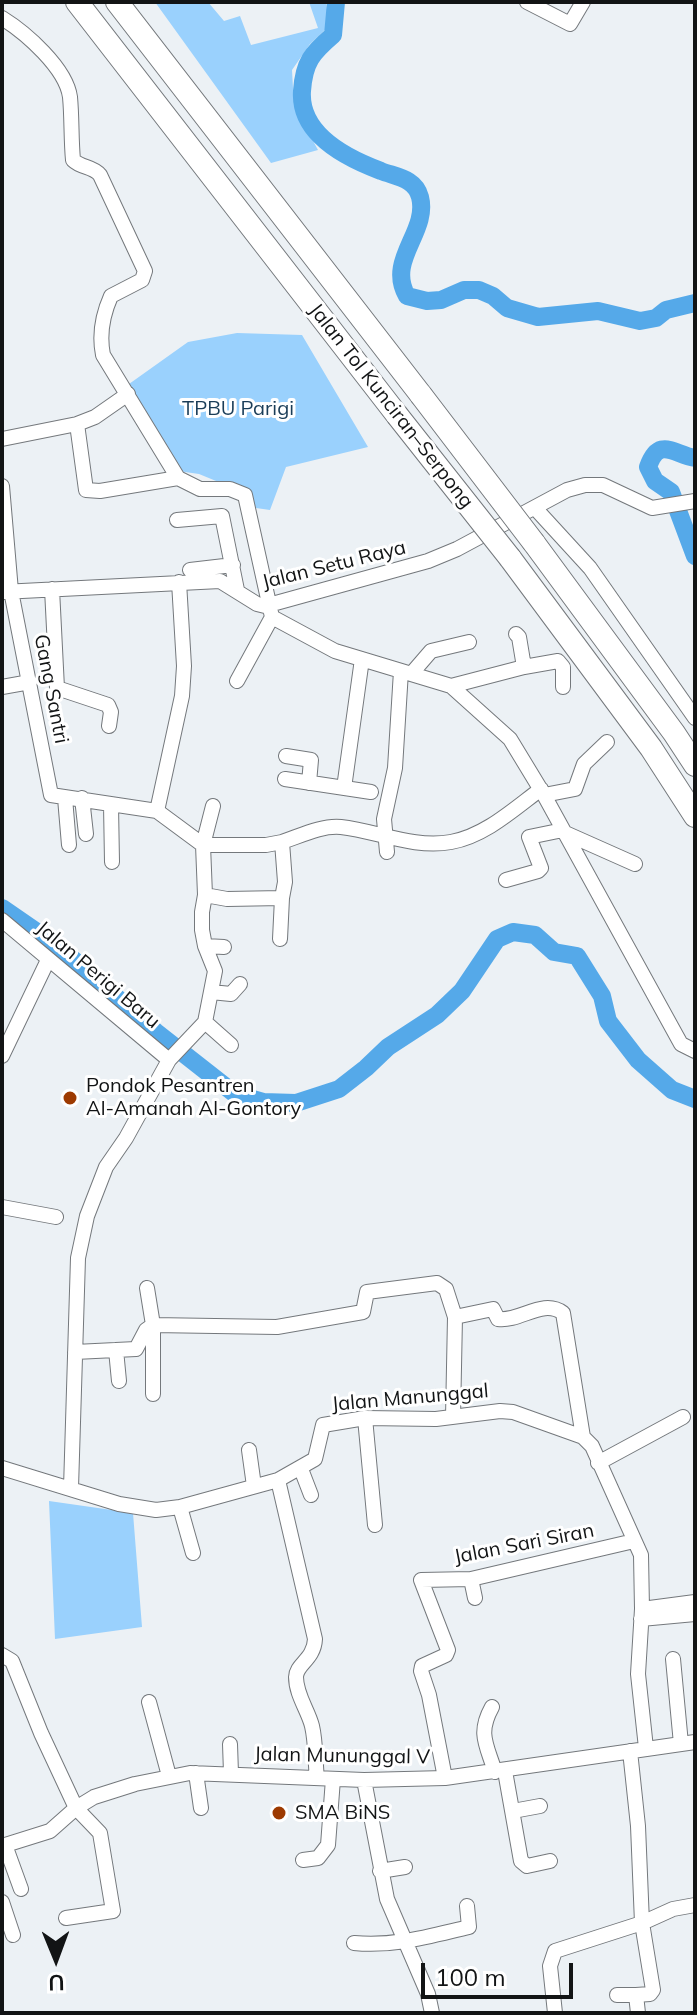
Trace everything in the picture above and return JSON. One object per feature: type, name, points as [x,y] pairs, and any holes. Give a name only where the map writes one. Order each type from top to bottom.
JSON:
[{"type":"highway","name":"Jalan Tol Kunciran–Serpong","points":[[77,2],[510,558],[651,748],[695,816]]},
{"type":"highway","name":"Jalan Tol Kunciran–Serpong","points":[[117,2],[534,543],[695,765]]},
{"type":"street","points":[[527,2],[554,8],[570,24],[578,4]]},
{"type":"street","points":[[2,18],[50,59],[62,75],[69,95],[73,160],[96,170],[100,175],[145,271],[142,280],[133,287],[111,296],[105,311],[101,344],[103,355],[178,478],[200,489],[230,489],[245,495],[269,611],[237,681]]},
{"type":"street","points":[[2,439],[77,424],[95,417],[128,394]]},
{"type":"street","points":[[77,424],[86,490],[100,491],[178,478]]},
{"type":"street","name":"Jalan Setu Raya","points":[[7,591],[220,581],[269,611],[428,561],[567,490],[585,485],[603,485],[644,506],[659,509],[689,502]]},
{"type":"street","name":"Gang Santri","points":[[2,486],[7,591],[69,845]]},
{"type":"street","points":[[535,508],[590,568],[695,718]]},
{"type":"street","points":[[177,520],[222,516],[237,590]]},
{"type":"street","points":[[190,570],[233,565]]},
{"type":"street","points":[[157,811],[182,696],[184,666],[179,582]]},
{"type":"street","points":[[52,589],[57,688],[108,705],[111,712],[109,726]]},
{"type":"street","points":[[269,611],[335,651],[451,686],[510,739],[681,1044],[695,1051]]},
{"type":"street","points":[[516,634],[524,667]]},
{"type":"street","points":[[386,845],[384,819],[395,768],[406,672],[431,651],[469,642]]},
{"type":"street","points":[[344,788],[362,659]]},
{"type":"street","points":[[451,686],[524,667],[560,662],[563,687]]},
{"type":"street","points":[[2,687],[30,682]]},
{"type":"street","points":[[58,797],[157,811],[203,845],[266,845],[333,827],[386,845],[449,843],[490,826],[542,792],[575,789],[584,764],[607,742]]},
{"type":"street","points":[[286,756],[311,760],[309,783]]},
{"type":"street","points":[[285,779],[371,792]]},
{"type":"street","points":[[82,798],[86,834]]},
{"type":"street","points":[[111,805],[112,862]]},
{"type":"street","points":[[71,1488],[78,1258],[87,1216],[106,1167],[176,1051],[205,1022],[215,971],[205,946],[203,845],[213,806]]},
{"type":"street","points":[[506,880],[540,870],[529,837],[563,831],[635,864]]},
{"type":"street","points":[[280,939],[285,882],[282,842]]},
{"type":"street","points":[[205,895],[227,899],[282,898]]},
{"type":"street","name":"Jalan Perigi Baru","points":[[2,920],[48,960],[176,1051]]},
{"type":"street","points":[[205,946],[224,947]]},
{"type":"street","points":[[2,1056],[48,960]]},
{"type":"street","points":[[211,992],[231,994],[240,984]]},
{"type":"street","points":[[205,1022],[231,1045]]},
{"type":"street","points":[[2,1207],[56,1217]]},
{"type":"street","points":[[75,1352],[136,1349],[146,1330],[153,1325],[277,1327],[363,1312],[367,1292],[434,1283],[446,1289],[455,1317],[453,1417]]},
{"type":"street","points":[[147,1288],[153,1325],[153,1394]]},
{"type":"street","points":[[455,1317],[493,1309],[498,1319],[515,1320],[543,1308],[559,1309],[566,1321],[583,1437],[592,1446],[641,1555],[642,1614],[638,1674],[646,1748]]},
{"type":"street","points":[[116,1350],[119,1381]]},
{"type":"street","name":"Jalan Manunggal","points":[[301,1469],[315,1459],[323,1425],[365,1418],[453,1417],[513,1412],[583,1437]]},
{"type":"street","points":[[598,1463],[683,1417]]},
{"type":"street","points":[[365,1418],[375,1525]]},
{"type":"street","points":[[249,1450],[254,1486]]},
{"type":"street","points":[[2,1468],[132,1507],[156,1510],[180,1507],[278,1480],[301,1469],[311,1495]]},
{"type":"street","points":[[278,1480],[315,1639],[312,1655],[296,1676],[312,1726],[317,1778]]},
{"type":"street","points":[[180,1507],[193,1553]]},
{"type":"street","name":"Jalan Sari Siran","points":[[445,1778],[429,1695],[421,1671],[422,1666],[446,1655],[448,1650],[421,1580],[471,1579],[634,1541]]},
{"type":"street","points":[[471,1579],[475,1598]]},
{"type":"street","points":[[642,1614],[695,1602]]},
{"type":"street","points":[[642,1614],[695,1614]]},
{"type":"street","points":[[2,1655],[12,1661],[76,1808],[100,1833],[114,1908],[112,1912],[66,1918]]},
{"type":"street","points":[[673,1659],[688,1743]]},
{"type":"street","points":[[149,1702],[169,1776]]},
{"type":"street","points":[[492,1707],[484,1722],[483,1732],[513,1811],[523,1864],[550,1861]]},
{"type":"street","name":"Jalan Mununggal V","points":[[4,1845],[50,1831],[76,1808],[110,1791],[169,1776],[231,1773],[364,1780],[445,1778],[688,1743]]},
{"type":"street","points":[[230,1744],[231,1773]]},
{"type":"street","points":[[617,1995],[650,1994],[653,1990],[642,1923],[638,1826],[630,1751]]},
{"type":"street","points":[[196,1773],[201,1808]]},
{"type":"street","points":[[303,1860],[318,1858],[328,1845],[333,1779]]},
{"type":"street","points":[[364,1780],[387,1899],[428,1994],[432,2013]]},
{"type":"street","points":[[513,1811],[540,1806]]},
{"type":"street","points":[[4,1845],[21,1889]]},
{"type":"street","points":[[380,1871],[405,1867]]},
{"type":"street","points":[[2,1902],[13,1935]]},
{"type":"street","points":[[555,2013],[550,1966],[555,1951],[642,1923],[673,1909],[695,1905]]},
{"type":"street","points":[[354,1943],[376,1945],[406,1942],[469,1927],[467,1906]]},
{"type":"street","points":[[636,1995],[638,2013]]},
{"type":"green space","points":[[155,2],[208,2],[224,21],[240,16],[251,45],[318,28],[309,2],[326,2],[329,26],[310,44],[292,70],[294,106],[318,150],[271,163]]},
{"type":"green space","name":"TPBU Parigi","points":[[237,333],[302,335],[368,447],[286,467],[270,510],[249,507],[243,492],[199,474],[178,471],[129,384],[188,342]]},
{"type":"green space","points":[[49,1501],[133,1513],[142,1627],[55,1639]]},
{"type":"waterway","points":[[336,2],[333,35],[314,53],[307,65],[302,91],[303,106],[308,120],[327,142],[353,159],[404,179],[418,191],[419,222],[401,270],[407,296],[427,301],[441,300],[464,290],[479,290],[493,296],[507,308],[538,317],[598,311],[640,321],[695,303]]},
{"type":"waterway","points":[[695,458],[662,449],[648,467],[655,481],[671,492],[695,556]]},
{"type":"waterway","points":[[2,908],[60,948],[156,1032],[235,1094],[263,1102],[296,1103],[339,1089],[388,1047],[437,1015],[462,991],[497,939],[513,932],[535,935],[554,952],[577,956],[602,996],[608,1021],[638,1060],[672,1090],[695,1099]]},
{"type":"place","name":"Pondok Pesantren Al-Amanah Al-Gontory","points":[[70,1098]]},
{"type":"place","name":"SMA BiNS","points":[[279,1813]]}]
